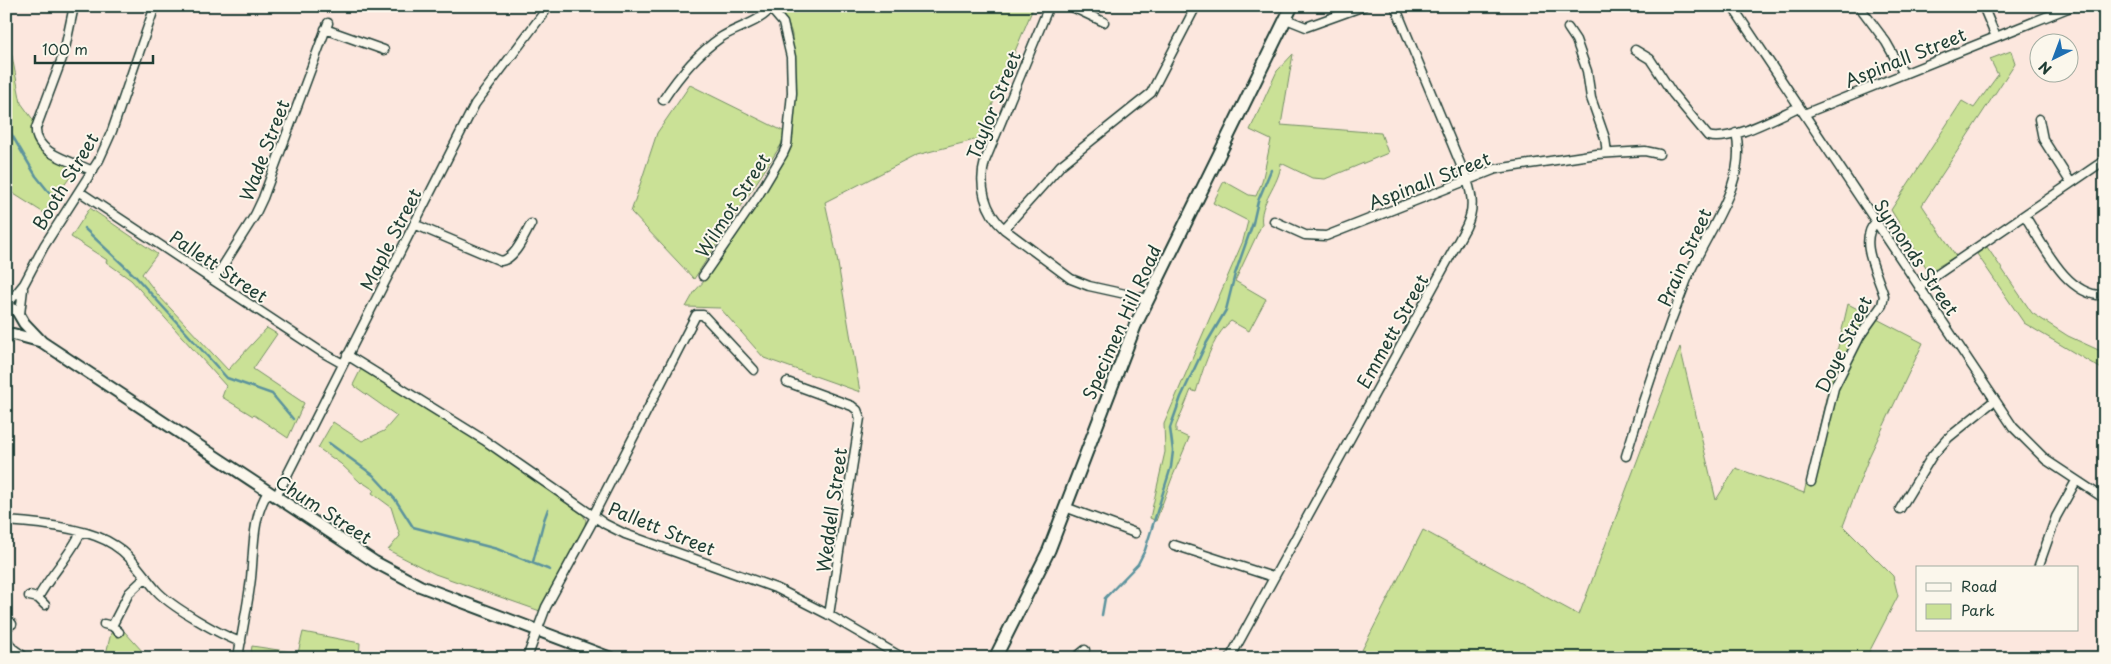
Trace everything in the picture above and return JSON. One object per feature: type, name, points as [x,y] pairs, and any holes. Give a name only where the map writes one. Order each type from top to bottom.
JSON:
[{"type":"main road","name":"Specimen Hill Road","points":[[995,658],[1042,564],[1122,356],[1148,298],[1292,6]]},
{"type":"street","points":[[74,6],[64,53],[36,128],[36,135],[38,142],[51,153],[93,171]]},
{"type":"street","name":"Booth Street","points":[[6,307],[24,284],[44,246],[93,171],[112,131],[156,6]]},
{"type":"street","name":"Maple Street","points":[[238,658],[251,579],[257,523],[261,507],[272,494],[343,364],[475,104],[550,6]]},
{"type":"street","name":"Taylor Street","points":[[1049,6],[983,167],[982,184],[987,204],[996,222],[1071,280],[1089,286],[1148,298]]},
{"type":"street","points":[[1070,6],[1104,22]]},
{"type":"street","points":[[1004,229],[1060,165],[1152,93],[1196,6]]},
{"type":"street","points":[[1286,19],[1306,26],[1364,6]]},
{"type":"street","name":"Emmett Street","points":[[1230,658],[1466,227],[1473,206],[1473,198],[1467,180],[1396,6]]},
{"type":"street","name":"Symonds Street","points":[[1732,6],[2014,426],[2033,448],[2076,482],[2105,499]]},
{"type":"street","points":[[1859,6],[1886,42],[1904,74]]},
{"type":"street","points":[[1983,6],[1996,37]]},
{"type":"street","name":"Aspinall Street","points":[[1804,114],[2073,6]]},
{"type":"street","points":[[663,100],[680,75],[711,45],[762,16],[772,8]]},
{"type":"street","name":"Wilmot Street","points":[[703,276],[758,196],[787,145],[792,93],[791,57],[783,23],[772,8]]},
{"type":"street","name":"Wade Street","points":[[214,280],[255,216],[264,198],[327,26],[384,50]]},
{"type":"street","points":[[1568,28],[1576,40],[1589,78],[1591,98],[1605,138],[1607,153]]},
{"type":"street","points":[[1635,50],[1650,59],[1673,94],[1708,136],[1719,138],[1736,133],[1799,107]]},
{"type":"street","points":[[2040,119],[2043,139],[2071,182]]},
{"type":"street","name":"Prain Street","points":[[1626,456],[1642,404],[1688,277],[1730,188],[1740,152],[1736,133]]},
{"type":"street","name":"Aspinall Street","points":[[1274,221],[1304,234],[1326,236],[1467,180],[1507,167],[1607,153],[1645,152],[1659,154]]},
{"type":"street","points":[[1919,286],[2105,160]]},
{"type":"street","name":"Pallett Street","points":[[80,192],[320,351],[343,364]]},
{"type":"street","points":[[2025,216],[2070,283],[2085,293],[2105,296]]},
{"type":"street","name":"Doye Street","points":[[1811,482],[1834,388],[1860,336],[1880,309],[1883,301],[1884,296],[1868,243],[1869,230],[1876,222]]},
{"type":"street","points":[[414,224],[501,261],[505,261],[512,255],[531,224]]},
{"type":"street","name":"Booth Street","points":[[20,316],[24,284]]},
{"type":"street","points":[[6,307],[14,308],[20,316],[21,325],[9,336]]},
{"type":"street","points":[[527,658],[546,607],[594,517],[694,317],[699,314],[704,315],[754,370]]},
{"type":"street","name":"Chum Street","points":[[20,316],[29,329],[42,342],[375,562],[405,579],[612,658]]},
{"type":"street","name":"Chum Street","points":[[9,336],[42,342]]},
{"type":"street","name":"Pallett Street","points":[[347,355],[484,440],[594,517],[625,534],[760,582],[830,615],[904,658]]},
{"type":"street","name":"Weddell Street","points":[[787,382],[852,406],[857,410],[860,418],[830,615]]},
{"type":"street","points":[[1900,508],[1932,456],[1948,438],[1995,400]]},
{"type":"street","points":[[2039,566],[2056,517],[2076,482]]},
{"type":"street","points":[[1065,507],[1135,533]]},
{"type":"street","points":[[6,521],[34,523],[104,539],[120,548],[166,598],[221,633],[241,642]]},
{"type":"street","points":[[38,598],[47,581],[74,545],[80,532]]},
{"type":"street","points":[[1174,545],[1273,578]]},
{"type":"street","points":[[119,632],[108,625],[129,593],[146,577]]},
{"type":"street","points":[[29,596],[38,598],[45,604]]},
{"type":"street","points":[[6,638],[12,648],[26,658]]},
{"type":"street","points":[[1075,658],[1085,650]]},
{"type":"green space","points":[[779,6],[1034,6],[978,139],[917,155],[825,202],[836,252],[860,392],[764,358],[720,308],[686,307],[695,291],[707,278],[782,165],[791,146],[793,135],[792,35]]},
{"type":"green space","points":[[6,25],[21,103],[34,121],[33,139],[43,153],[76,169],[44,213],[6,189]]},
{"type":"green space","points":[[2011,51],[2015,63],[1922,205],[1956,256],[1929,272],[1891,210],[1962,101],[1974,108],[1998,75],[1990,59]]},
{"type":"green space","points":[[1293,54],[1281,125],[1381,133],[1388,153],[1325,179],[1312,178],[1281,163],[1277,179],[1263,209],[1262,224],[1235,281],[1266,299],[1249,331],[1231,321],[1224,327],[1213,344],[1196,392],[1191,390],[1176,426],[1176,432],[1189,438],[1156,521],[1150,518],[1165,452],[1164,424],[1243,241],[1248,221],[1213,203],[1224,181],[1249,195],[1256,196],[1262,182],[1271,140],[1250,130],[1277,71]]},
{"type":"green space","points":[[690,85],[785,132],[781,145],[694,279],[631,212],[657,133]]},
{"type":"green space","points":[[90,208],[157,254],[142,274],[158,295],[228,370],[267,328],[277,334],[253,369],[304,403],[288,438],[254,415],[222,397],[226,386],[131,280],[106,262],[107,260],[71,237]]},
{"type":"green space","points":[[1987,247],[2032,313],[2068,336],[2105,353],[2105,371],[2024,323],[1977,254]]},
{"type":"green space","points":[[1848,304],[1923,343],[1869,457],[1843,526],[1893,576],[1898,596],[1866,658],[1358,658],[1423,530],[1579,615],[1680,347],[1716,500],[1736,468],[1804,493]]},
{"type":"green space","points":[[361,369],[485,446],[583,515],[586,520],[585,525],[540,611],[435,574],[388,550],[400,536],[391,507],[372,493],[374,490],[361,483],[341,464],[318,448],[333,422],[362,441],[384,431],[397,416],[353,385]]},
{"type":"green space","points":[[124,631],[143,652],[155,658],[105,658],[111,633],[119,635]]},
{"type":"green space","points":[[303,632],[360,643],[359,658],[250,658],[252,646],[298,653]]},
{"type":"waterway","points":[[6,125],[36,176],[52,196]]},
{"type":"waterway","points":[[1102,615],[1105,598],[1138,564],[1145,550],[1171,467],[1173,451],[1170,428],[1181,397],[1206,344],[1226,310],[1235,274],[1253,223],[1258,201],[1271,170]]},
{"type":"waterway","points":[[84,228],[136,277],[227,378],[272,394],[293,419]]},
{"type":"waterway","points":[[329,443],[373,475],[395,499],[413,527],[497,549],[550,570]]},
{"type":"waterway","points":[[533,562],[548,509]]}]
